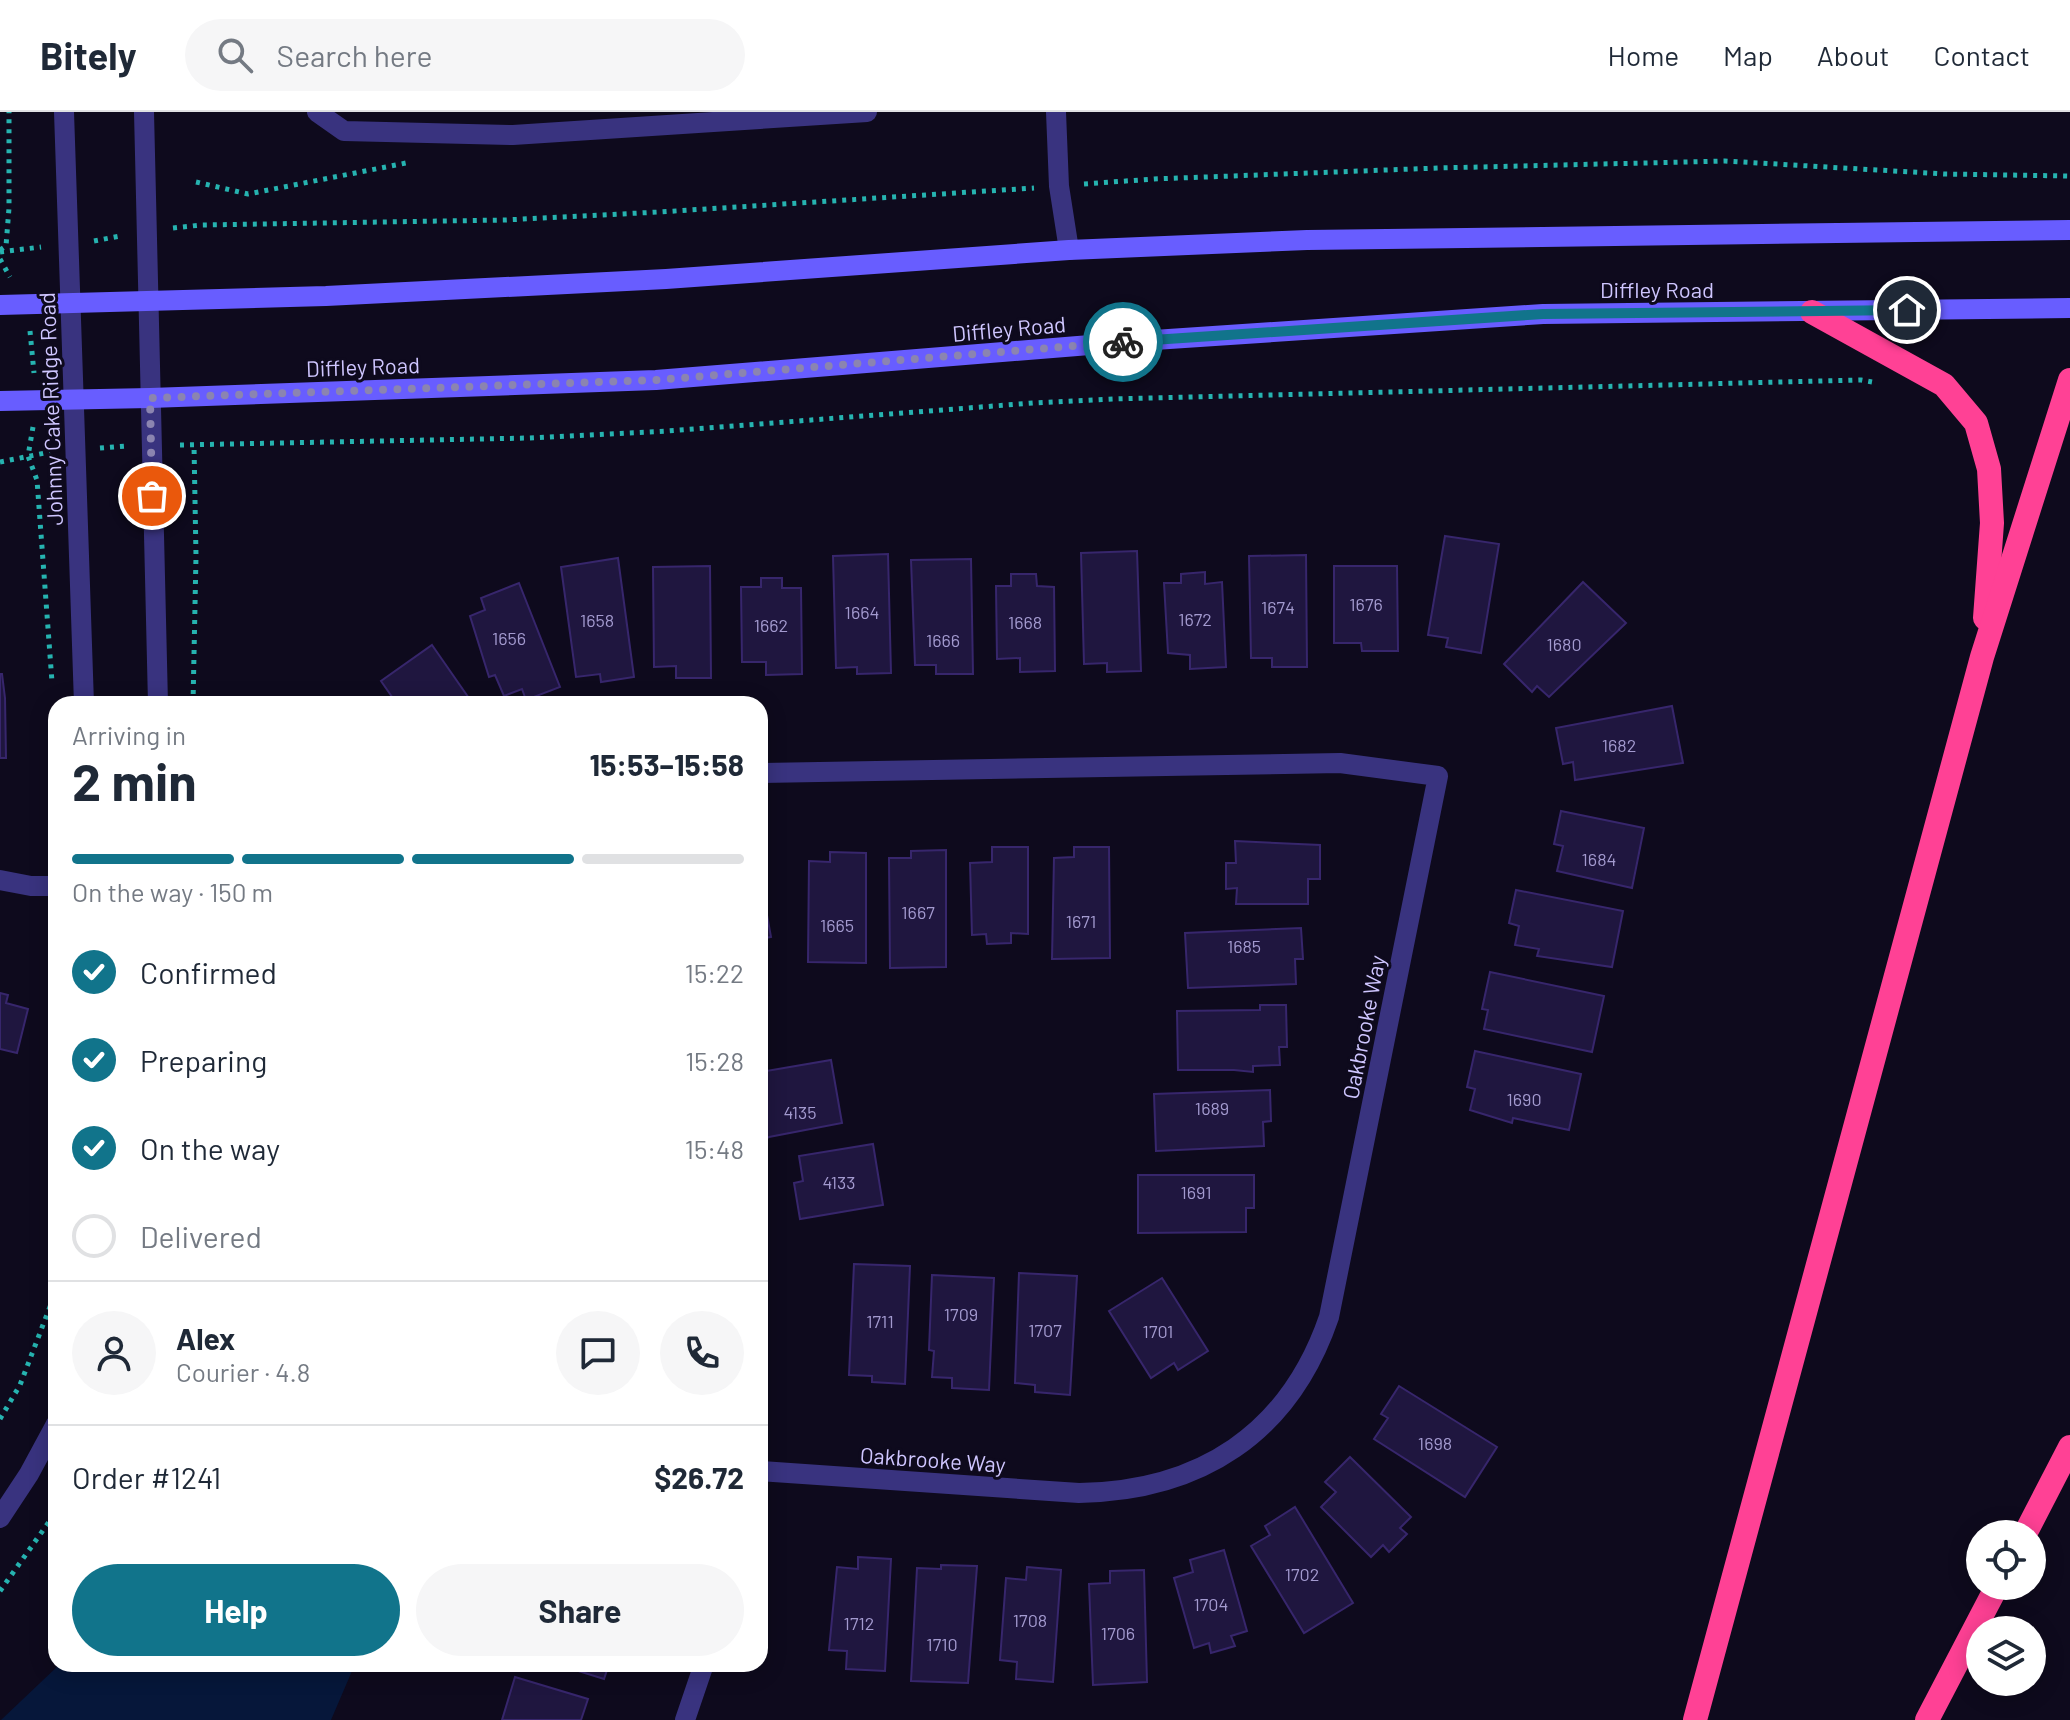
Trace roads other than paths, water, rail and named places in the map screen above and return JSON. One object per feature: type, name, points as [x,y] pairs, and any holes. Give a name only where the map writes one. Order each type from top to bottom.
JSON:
[{"type":"highway","points":[[1812,312],[1944,385],[1976,423],[1989,469],[1992,523],[1982,657]]},
{"type":"highway","points":[[1695,1720],[1982,657],[2070,380]]},
{"type":"highway","points":[[2032,1520],[2070,1447]]},
{"type":"highway","points":[[1927,1720],[1990,1600]]},
{"type":"main road","points":[[0,305],[326,296],[666,279],[1069,250],[1307,240],[2070,230]]},
{"type":"main road","name":"Diffley Road","points":[[0,401],[656,380],[1139,341],[1543,314],[2070,308]]},
{"type":"street","name":"Johnny Cake Ridge Road","points":[[64,112],[84,696]]},
{"type":"street","points":[[144,112],[158,696]]},
{"type":"street","points":[[317,112],[344,131],[513,135],[644,119],[867,112]]},
{"type":"street","points":[[397,112],[397,133]]},
{"type":"street","points":[[1056,112],[1059,186],[1069,250]]},
{"type":"street","name":"Oakbrooke Way","points":[[768,773],[1340,763],[1438,776],[1329,1317],[1322,1339],[1290,1396],[1260,1428],[1225,1456],[1186,1475],[1144,1487],[1101,1493],[768,1472]]},
{"type":"street","points":[[0,880],[48,886]]},
{"type":"street","points":[[0,1518],[48,1439]]},
{"type":"street","points":[[685,1720],[701,1672]]},
{"type":"water","points":[[52,1672],[352,1672],[331,1720],[1,1720]]}]
